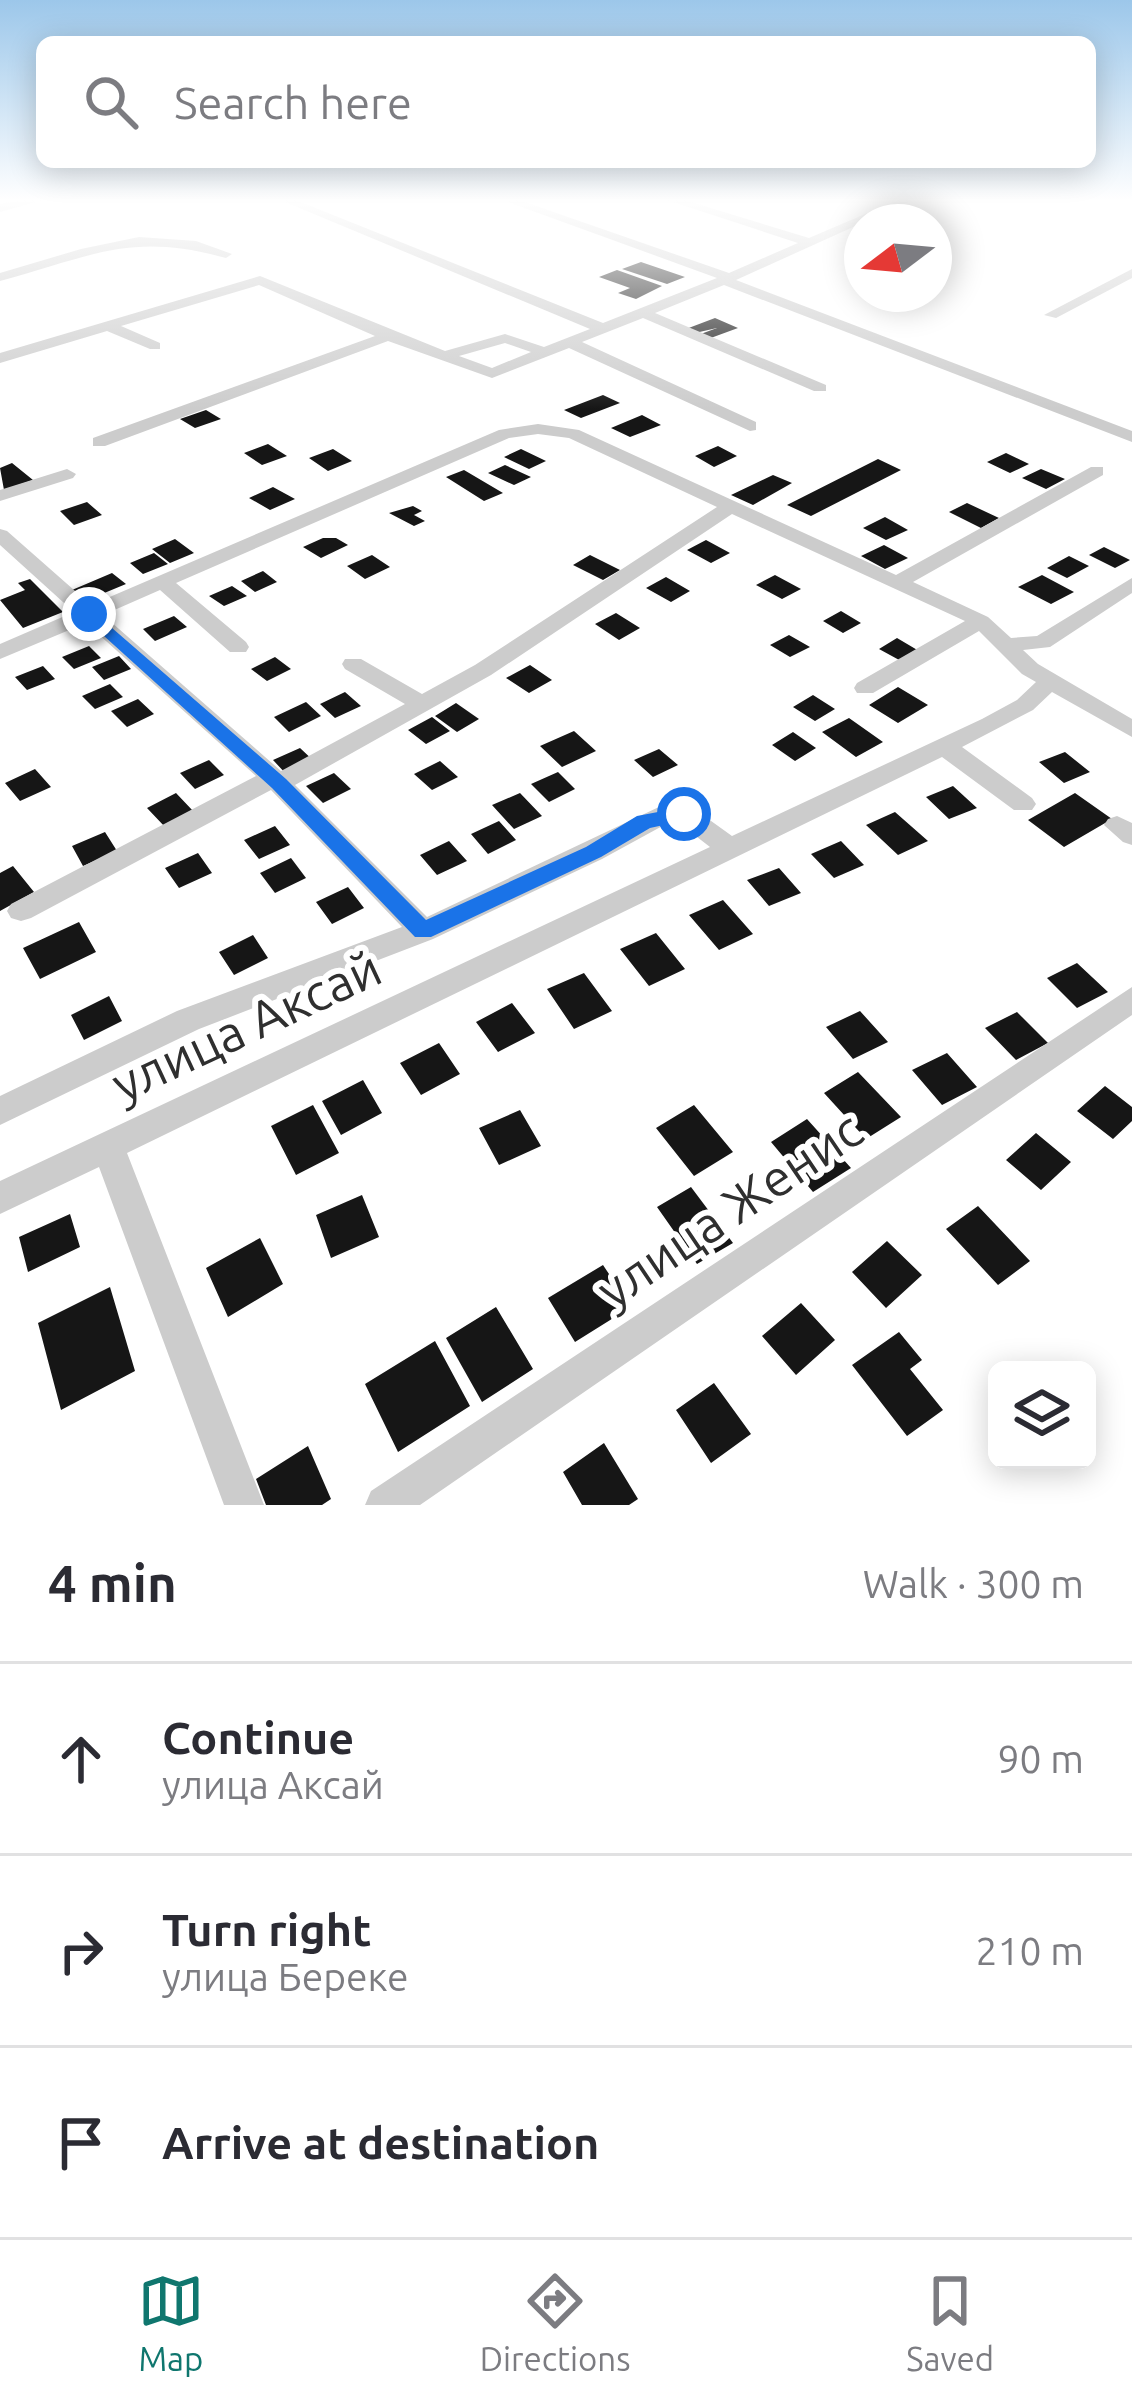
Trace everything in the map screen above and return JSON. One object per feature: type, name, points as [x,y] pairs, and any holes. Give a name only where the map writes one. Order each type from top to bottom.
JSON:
[{"type":"street","points":[[457,269],[604,329]]},
{"type":"street","points":[[700,269],[1132,437]]},
{"type":"street","points":[[0,358],[244,281],[260,280],[440,357],[492,373],[748,269]]},
{"type":"street","points":[[1051,315],[1132,273]]},
{"type":"street","points":[[644,313],[820,388]]},
{"type":"street","points":[[106,325],[155,346]]},
{"type":"street","points":[[99,442],[388,336]]},
{"type":"street","points":[[440,357],[505,338],[547,353]]},
{"type":"street","points":[[572,343],[750,426]]},
{"type":"street","points":[[0,652],[519,430],[574,434],[981,621],[1030,669],[1132,729]]},
{"type":"street","points":[[896,583],[1097,471]]},
{"type":"street","points":[[0,496],[67,474]]},
{"type":"street","points":[[21,911],[424,705],[729,507]]},
{"type":"street","points":[[0,535],[276,781],[423,931]]},
{"type":"street","points":[[161,582],[238,647]]},
{"type":"street","points":[[1009,645],[1042,642],[1132,584]]},
{"type":"street","points":[[865,688],[981,621]]},
{"type":"street","points":[[353,664],[424,705]]},
{"type":"street","name":"улица Аксай","points":[[0,1198],[944,746],[1025,705],[1049,681]]},
{"type":"street","points":[[944,746],[1024,804]]},
{"type":"street","name":"улица Аксай","points":[[0,1111],[188,1020],[423,931],[661,815],[684,814],[730,848]]},
{"type":"street","name":"улица Женис","points":[[385,1505],[1132,999]]},
{"type":"street","points":[[107,1145],[244,1505]]},
{"type":"building","points":[[623,269],[662,269],[685,277],[667,284]]},
{"type":"building","points":[[617,270],[662,286],[636,299],[618,293],[630,288],[599,277]]},
{"type":"building","points":[[715,318],[738,328],[708,339],[698,335],[717,328],[695,333],[686,329]]},
{"type":"building","points":[[603,395],[620,403],[581,418],[564,410]]},
{"type":"building","points":[[206,410],[221,419],[195,428],[180,419]]},
{"type":"building","points":[[642,415],[661,425],[630,437],[611,428]]},
{"type":"building","points":[[268,444],[287,456],[262,465],[244,453]]},
{"type":"building","points":[[718,446],[737,456],[714,467],[695,456]]},
{"type":"building","points":[[333,449],[352,461],[328,471],[309,458]]},
{"type":"building","points":[[521,449],[546,461],[529,469],[504,457]]},
{"type":"building","points":[[1006,453],[1029,464],[1010,473],[987,462]]},
{"type":"building","points":[[878,459],[901,470],[811,516],[787,505]]},
{"type":"building","points":[[12,463],[33,480],[4,490],[0,468]]},
{"type":"building","points":[[505,465],[531,477],[514,485],[488,473]]},
{"type":"building","points":[[1041,469],[1065,479],[1046,489],[1022,478]]},
{"type":"building","points":[[464,470],[503,493],[484,501],[446,477]]},
{"type":"building","points":[[773,475],[792,483],[753,505],[731,495]]},
{"type":"building","points":[[273,487],[295,499],[270,510],[249,498]]},
{"type":"building","points":[[87,502],[102,515],[74,525],[60,511]]},
{"type":"building","points":[[967,503],[999,518],[981,528],[949,512]]},
{"type":"building","points":[[413,506],[422,511],[414,515],[425,521],[414,526],[389,513]]},
{"type":"building","points":[[885,517],[908,530],[886,540],[863,528]]},
{"type":"building","points":[[323,538],[348,545],[321,558],[303,547]]},
{"type":"building","points":[[175,539],[194,553],[170,563],[152,549]]},
{"type":"building","points":[[706,540],[730,553],[711,563],[687,550]]},
{"type":"building","points":[[884,545],[908,558],[885,569],[861,556]]},
{"type":"building","points":[[1104,547],[1130,560],[1115,568],[1089,555]]},
{"type":"building","points":[[154,553],[168,564],[143,574],[130,563]]},
{"type":"building","points":[[372,555],[390,567],[365,579],[347,566]]},
{"type":"building","points":[[590,555],[620,570],[603,580],[573,565]]},
{"type":"building","points":[[1069,556],[1089,566],[1067,578],[1047,568]]},
{"type":"building","points":[[263,571],[277,582],[255,592],[241,581]]},
{"type":"building","points":[[112,573],[126,584],[85,601],[72,590]]},
{"type":"building","points":[[775,575],[801,589],[782,599],[756,585]]},
{"type":"building","points":[[1042,575],[1074,592],[1051,604],[1018,587]]},
{"type":"building","points":[[666,577],[690,591],[671,602],[646,588]]},
{"type":"building","points":[[30,579],[63,612],[23,628],[0,600],[25,590],[18,583]]},
{"type":"building","points":[[232,586],[247,596],[224,606],[209,596]]},
{"type":"building","points":[[841,611],[861,623],[843,633],[823,621]]},
{"type":"building","points":[[616,613],[640,628],[619,640],[595,624]]},
{"type":"building","points":[[174,616],[187,627],[155,641],[143,629]]},
{"type":"building","points":[[789,635],[810,647],[790,657],[770,645]]},
{"type":"building","points":[[897,638],[919,651],[901,661],[879,649]]},
{"type":"building","points":[[89,646],[101,658],[74,669],[62,657]]},
{"type":"building","points":[[119,656],[131,669],[104,680],[92,667]]},
{"type":"building","points":[[275,657],[291,669],[267,681],[251,669]]},
{"type":"building","points":[[530,665],[552,680],[529,693],[506,678]]},
{"type":"building","points":[[43,666],[55,679],[27,690],[15,677]]},
{"type":"building","points":[[110,684],[123,697],[95,709],[82,696]]},
{"type":"building","points":[[898,687],[928,705],[898,723],[869,705]]},
{"type":"building","points":[[345,692],[361,706],[335,718],[320,704]]},
{"type":"building","points":[[813,695],[835,709],[815,721],[793,707]]},
{"type":"building","points":[[138,699],[154,714],[127,727],[111,711]]},
{"type":"building","points":[[306,702],[321,716],[289,732],[274,717]]},
{"type":"building","points":[[456,703],[479,719],[457,732],[435,716]]},
{"type":"building","points":[[432,717],[450,731],[426,744],[408,730]]},
{"type":"building","points":[[849,718],[883,742],[856,757],[822,732]]},
{"type":"building","points":[[574,731],[596,751],[562,767],[540,746]]},
{"type":"building","points":[[793,732],[816,748],[795,761],[772,745]]},
{"type":"building","points":[[300,748],[316,763],[288,776],[273,760]]},
{"type":"building","points":[[659,749],[678,765],[653,777],[634,760]]},
{"type":"building","points":[[1065,752],[1090,772],[1064,783],[1039,762]]},
{"type":"building","points":[[209,760],[224,775],[195,789],[180,773]]},
{"type":"building","points":[[440,761],[458,777],[432,790],[414,774]]},
{"type":"building","points":[[35,769],[51,787],[20,801],[5,783]]},
{"type":"building","points":[[558,772],[575,789],[549,802],[531,784]]},
{"type":"building","points":[[334,773],[351,789],[323,803],[306,786]]},
{"type":"building","points":[[953,786],[977,808],[949,819],[926,797]]},
{"type":"building","points":[[176,793],[194,812],[165,827],[147,808]]},
{"type":"building","points":[[520,793],[542,816],[514,829],[492,805]]},
{"type":"building","points":[[1075,793],[1112,819],[1064,847],[1028,820]]},
{"type":"building","points":[[895,812],[928,841],[898,855],[866,825]]},
{"type":"building","points":[[499,821],[516,840],[488,854],[471,834]]},
{"type":"building","points":[[275,826],[290,845],[259,859],[244,840]]},
{"type":"building","points":[[105,832],[117,851],[83,866],[72,846]]},
{"type":"building","points":[[449,841],[467,861],[437,875],[420,855]]},
{"type":"building","points":[[841,841],[864,865],[834,878],[811,854]]},
{"type":"building","points":[[198,853],[212,873],[179,888],[165,868]]},
{"type":"building","points":[[291,858],[306,878],[275,893],[260,873]]},
{"type":"building","points":[[13,866],[34,892],[0,911],[0,873]]},
{"type":"building","points":[[779,868],[801,893],[769,906],[747,880]]},
{"type":"building","points":[[348,887],[364,908],[332,924],[316,902]]},
{"type":"building","points":[[723,900],[753,934],[719,950],[689,915]]},
{"type":"building","points":[[79,922],[96,952],[40,979],[23,948]]},
{"type":"building","points":[[656,933],[685,969],[649,986],[620,949]]},
{"type":"building","points":[[253,935],[268,958],[234,975],[219,952]]},
{"type":"building","points":[[1077,963],[1108,992],[1077,1008],[1047,978]]},
{"type":"building","points":[[584,973],[612,1011],[574,1029],[547,989]]},
{"type":"building","points":[[109,996],[122,1021],[84,1040],[71,1015]]},
{"type":"building","points":[[512,1003],[535,1033],[498,1052],[476,1022]]},
{"type":"building","points":[[860,1011],[888,1042],[853,1059],[826,1027]]},
{"type":"building","points":[[1017,1012],[1048,1043],[1016,1060],[985,1028]]},
{"type":"building","points":[[439,1043],[460,1074],[421,1095],[400,1063]]},
{"type":"building","points":[[947,1053],[977,1087],[942,1105],[912,1070]]},
{"type":"building","points":[[858,1072],[901,1117],[866,1139],[824,1093]]},
{"type":"building","points":[[363,1080],[382,1113],[341,1135],[322,1101]]},
{"type":"building","points":[[1105,1086],[1132,1107],[1132,1121],[1113,1139],[1077,1111]]},
{"type":"building","points":[[313,1105],[339,1153],[296,1175],[271,1126]]},
{"type":"building","points":[[694,1105],[733,1152],[694,1176],[656,1128]]},
{"type":"building","points":[[520,1110],[541,1146],[499,1165],[479,1128]]},
{"type":"building","points":[[807,1119],[851,1168],[813,1192],[771,1142]]},
{"type":"building","points":[[1036,1133],[1071,1162],[1041,1190],[1006,1160]]},
{"type":"building","points":[[691,1187],[733,1243],[697,1264],[657,1207]]},
{"type":"building","points":[[362,1195],[379,1237],[331,1258],[316,1215]]},
{"type":"building","points":[[978,1206],[1030,1261],[998,1285],[946,1229]]},
{"type":"building","points":[[70,1214],[80,1247],[28,1272],[19,1237]]},
{"type":"building","points":[[260,1238],[283,1284],[228,1317],[206,1268]]},
{"type":"building","points":[[887,1241],[922,1275],[886,1308],[852,1272]]},
{"type":"building","points":[[603,1265],[631,1307],[575,1342],[548,1298]]},
{"type":"building","points":[[110,1287],[135,1371],[61,1410],[38,1323]]},
{"type":"building","points":[[801,1303],[835,1340],[796,1375],[762,1336]]},
{"type":"building","points":[[496,1307],[533,1369],[482,1402],[446,1338]]},
{"type":"building","points":[[899,1332],[922,1360],[910,1369],[943,1410],[907,1436],[852,1365]]},
{"type":"building","points":[[435,1341],[470,1406],[398,1452],[365,1384]]},
{"type":"building","points":[[714,1383],[751,1434],[711,1463],[676,1410]]},
{"type":"building","points":[[604,1443],[638,1499],[629,1505],[582,1505],[563,1472]]},
{"type":"building","points":[[308,1446],[331,1499],[322,1505],[266,1505],[256,1479]]},
{"type":"route","points":[[89,614],[279,783],[423,931],[593,852],[644,821],[684,814]]}]
